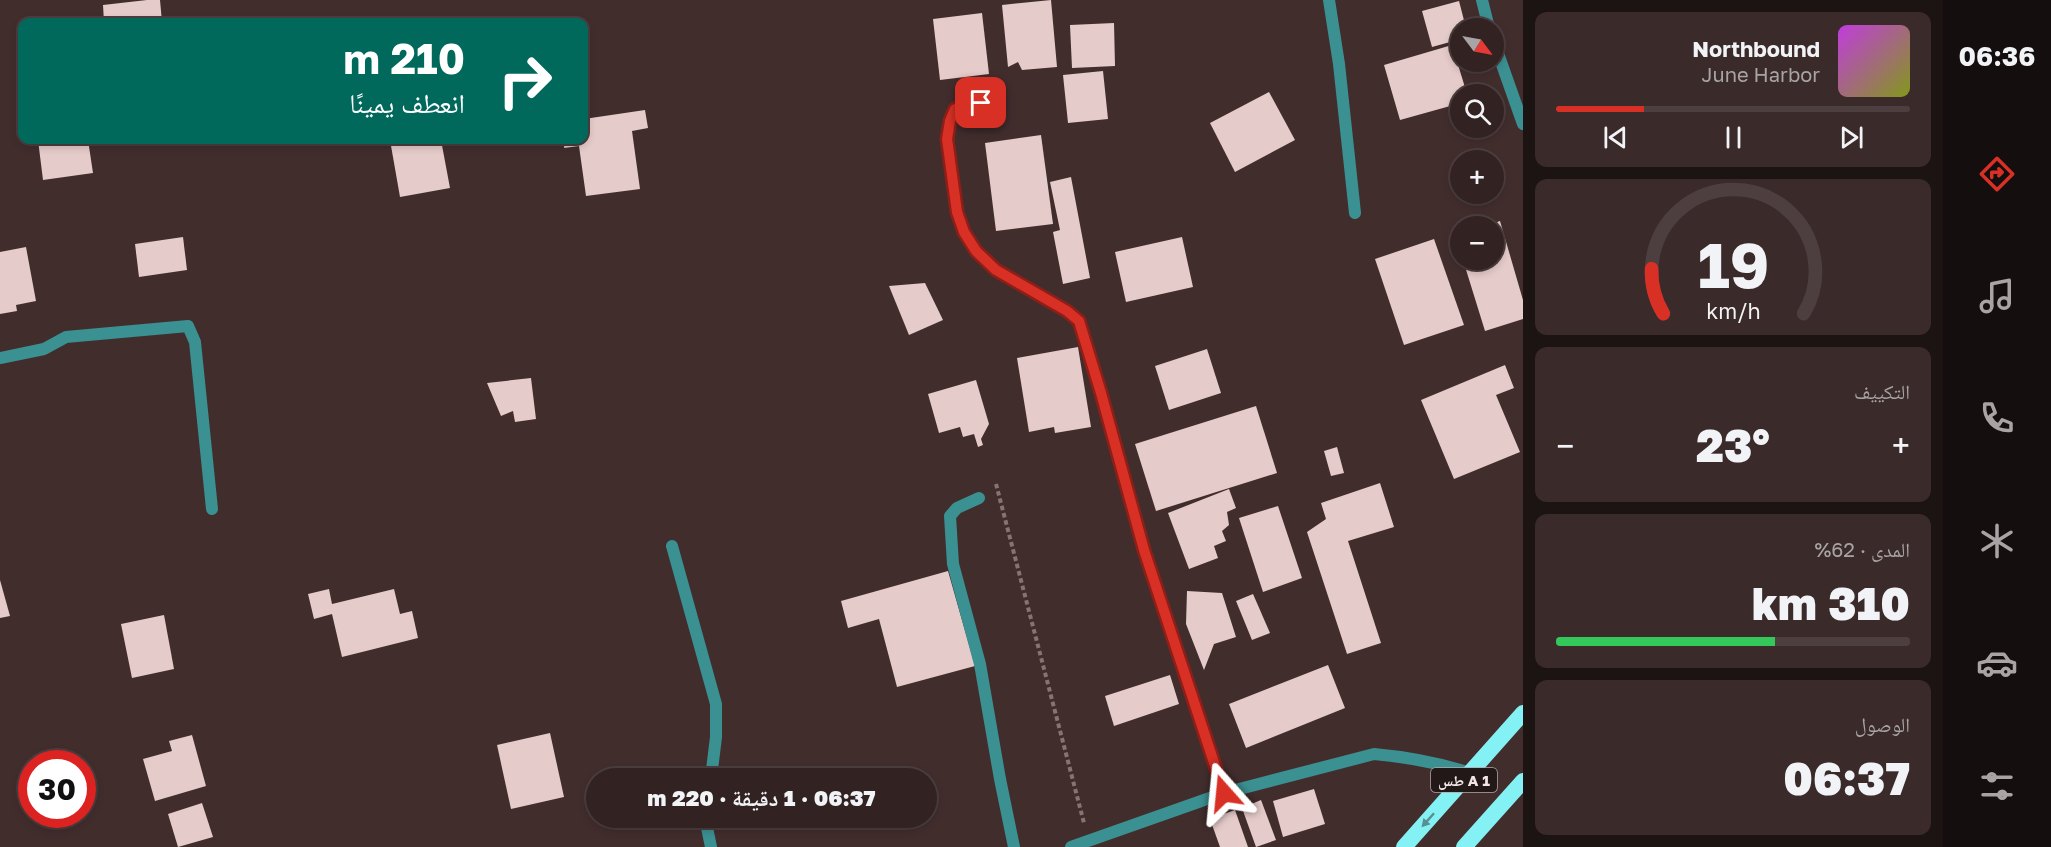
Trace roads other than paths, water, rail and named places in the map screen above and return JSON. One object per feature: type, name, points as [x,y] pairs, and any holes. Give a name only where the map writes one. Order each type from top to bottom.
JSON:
[{"type":"highway","name":"طس A 1","points":[[1404,847],[1523,713]]},
{"type":"highway","name":"طس A 1","points":[[1464,847],[1523,781]]},
{"type":"street","points":[[1329,0],[1339,64],[1354,213]]},
{"type":"street","points":[[1482,0],[1486,18]]},
{"type":"street","points":[[1504,70],[1523,124]]},
{"type":"street","points":[[981,103],[955,109],[947,139],[957,212],[964,232],[976,251],[996,270],[1067,311],[1079,321],[1144,550],[1224,793]]},
{"type":"street","points":[[0,358],[44,349],[66,337],[188,326],[195,342],[212,509]]},
{"type":"street","points":[[979,498],[957,508],[950,516],[953,564],[980,664],[1014,847]]},
{"type":"street","points":[[672,546],[716,704],[716,736],[712,768]]},
{"type":"street","points":[[1071,847],[1224,793],[1374,754],[1442,764],[1470,773]]},
{"type":"street","points":[[707,828],[711,847]]}]
